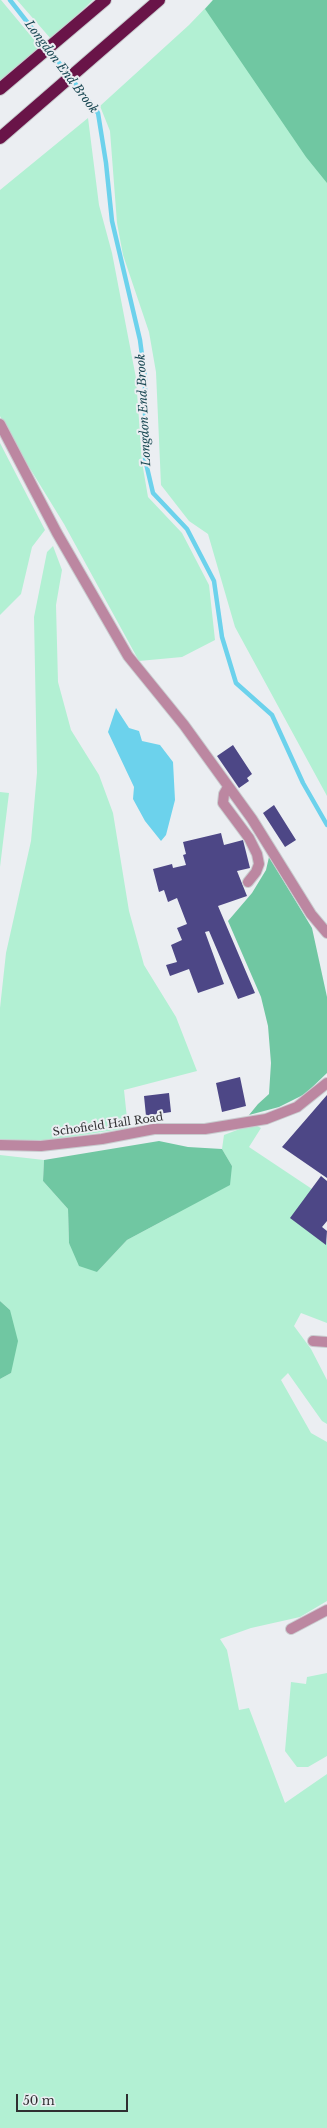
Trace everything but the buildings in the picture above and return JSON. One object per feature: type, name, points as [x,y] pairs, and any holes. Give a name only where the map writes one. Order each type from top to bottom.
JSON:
[{"type":"highway","points":[[0,89],[104,0]]},
{"type":"highway","points":[[0,138],[160,0]]},
{"type":"street","points":[[0,424],[57,533],[128,656],[184,725],[252,819],[311,914],[327,933]]},
{"type":"street","points":[[228,787],[224,794],[223,803],[249,838],[257,854],[258,864],[256,872],[248,882]]},
{"type":"street","name":"Schofield Hall Road","points":[[0,1145],[41,1146],[102,1139],[154,1129],[205,1129],[266,1119],[297,1107],[327,1083]]},
{"type":"street","points":[[313,1341],[327,1342]]},
{"type":"street","points":[[291,1629],[327,1610]]},
{"type":"green space","points":[[0,0],[41,48],[0,81]]},
{"type":"green space","points":[[17,0],[93,0],[51,39]]},
{"type":"green space","points":[[213,0],[327,0],[327,796],[235,627],[208,534],[189,521],[161,485],[156,372],[149,332],[123,255],[117,223],[110,131],[100,106],[189,25]]},
{"type":"green space","points":[[213,0],[327,0],[327,183],[306,157],[205,9]]},
{"type":"green space","points":[[88,118],[99,205],[112,253],[136,378],[142,462],[148,497],[182,533],[209,585],[215,640],[182,657],[139,661],[64,524],[7,431],[0,416],[0,190]]},
{"type":"green space","points":[[0,443],[45,530],[32,547],[21,594],[0,615]]},
{"type":"green space","points":[[53,546],[62,570],[56,605],[58,682],[71,730],[99,775],[113,813],[129,911],[144,965],[176,1017],[197,1071],[124,1090],[128,1128],[43,1141],[0,1141],[0,1008],[6,953],[31,841],[37,773],[34,617],[47,552]]},
{"type":"green space","points":[[0,792],[9,793],[0,867]]},
{"type":"green space","points":[[269,857],[312,928],[327,997],[327,1073],[305,1094],[279,1107],[249,1115],[269,1094],[271,1063],[268,1026],[261,997],[228,921],[252,893],[266,870]]},
{"type":"green space","points":[[253,1124],[261,1128],[249,1147],[312,1189],[327,1244],[327,1323],[301,1313],[294,1326],[311,1349],[327,1380],[327,1424],[322,1421],[288,1373],[281,1380],[311,1433],[327,1442],[327,1601],[300,1617],[251,1628],[220,1639],[227,1650],[239,1710],[249,1708],[285,1803],[327,1774],[327,2128],[0,2128],[0,1379],[11,1373],[10,1310],[0,1301],[0,1155],[44,1160],[43,1181],[68,1209],[69,1243],[97,1272],[127,1240],[172,1216],[232,1166],[222,1149],[224,1135]]},
{"type":"green space","points":[[159,1141],[188,1147],[222,1149],[232,1166],[230,1185],[127,1240],[97,1272],[79,1266],[69,1243],[68,1209],[43,1181],[44,1160]]},
{"type":"green space","points":[[0,1301],[10,1310],[18,1341],[11,1373],[0,1379]]},
{"type":"green space","points":[[327,1673],[327,1756],[308,1767],[297,1767],[285,1751],[291,1682],[306,1684],[307,1677]]},
{"type":"water","points":[[116,708],[129,728],[139,731],[142,741],[160,745],[173,762],[175,800],[166,835],[161,841],[145,821],[133,799],[134,787],[108,732]]},
{"type":"waterway","name":"Longdon End Brook","points":[[10,0],[98,113],[106,163],[112,221],[140,340],[145,378],[145,459],[153,493],[187,529],[214,581],[222,637],[236,683],[272,715],[303,783],[327,825]]}]
